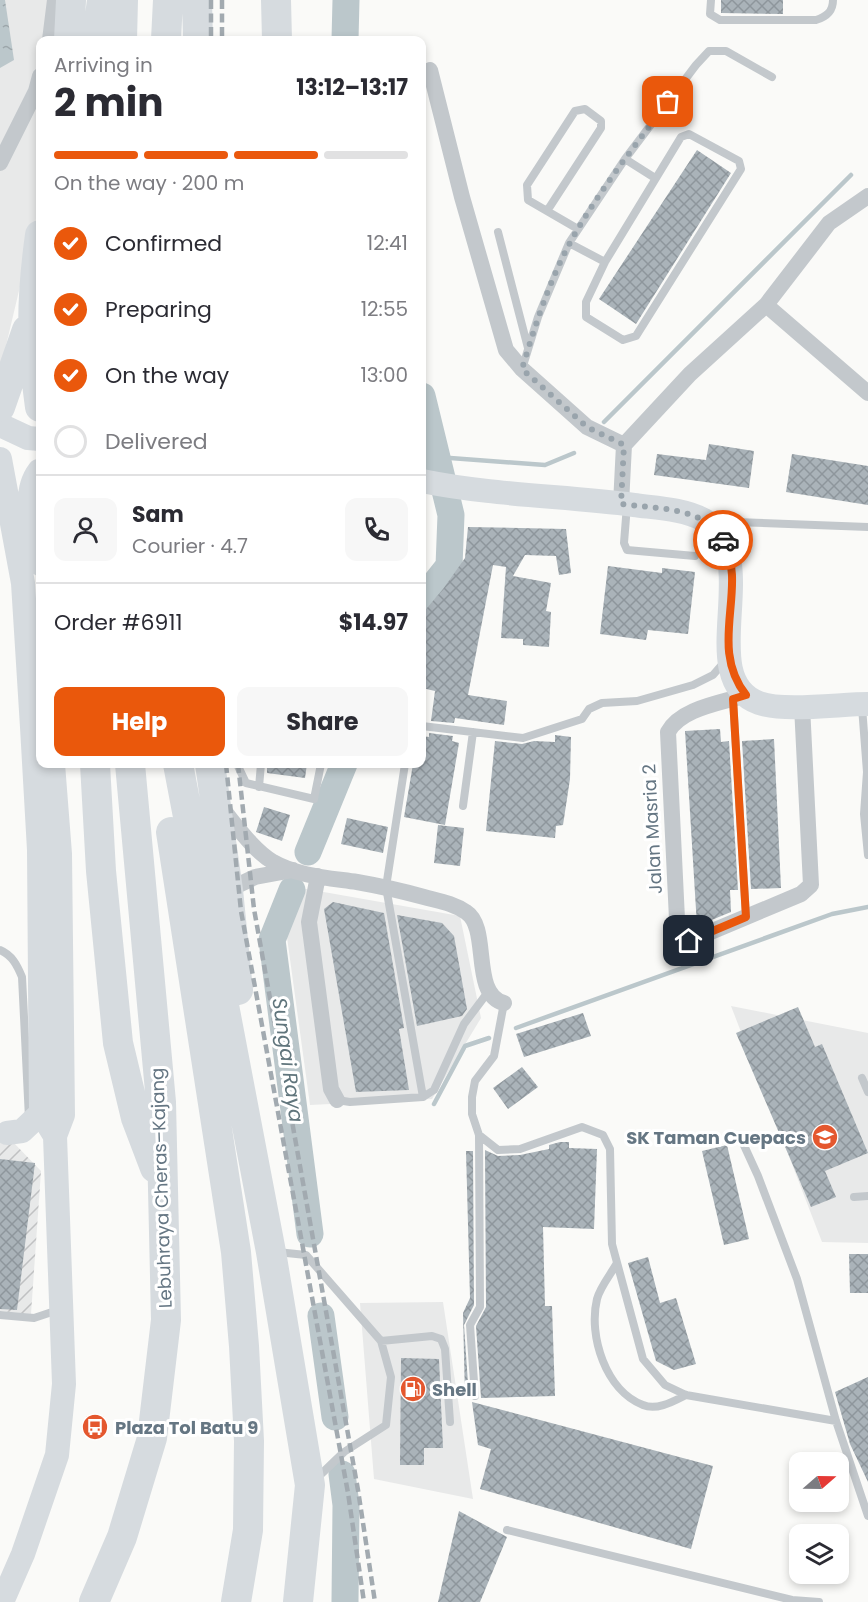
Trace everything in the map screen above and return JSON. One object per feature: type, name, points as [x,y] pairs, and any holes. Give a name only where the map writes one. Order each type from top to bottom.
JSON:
[{"type":"highway","points":[[69,36],[71,0]]},
{"type":"highway","points":[[98,36],[102,0]]},
{"type":"highway","points":[[122,36],[123,0]]},
{"type":"highway","points":[[166,36],[168,0]]},
{"type":"highway","points":[[198,0],[198,36]]},
{"type":"highway","points":[[256,0],[256,36]]},
{"type":"highway","points":[[276,0],[277,36]]},
{"type":"highway","points":[[36,267],[31,332],[36,374]]},
{"type":"highway","points":[[0,407],[36,303]]},
{"type":"highway","points":[[74,768],[82,836],[106,921]]},
{"type":"highway","points":[[94,768],[118,1043],[136,1118],[164,1193]]},
{"type":"highway","name":"Lebuhraya Cheras–Kajang","points":[[94,1602],[122,1537],[152,1438],[166,1320],[160,1090],[130,768]]},
{"type":"highway","points":[[163,768],[174,857],[228,1197],[238,1276],[249,1441],[248,1530],[236,1602]]},
{"type":"highway","points":[[179,768],[271,1251],[310,1485],[298,1602]]},
{"type":"highway","points":[[211,768],[228,890],[243,1038],[240,1087]]},
{"type":"street","points":[[50,36],[55,0]]},
{"type":"street","points":[[430,70],[462,197],[506,350],[522,369],[587,427],[624,445]]},
{"type":"street","points":[[0,163],[7,134],[36,91]]},
{"type":"street","points":[[624,504],[624,445],[690,374],[766,305],[829,223],[868,196]]},
{"type":"street","points":[[766,305],[868,393]]},
{"type":"street","points":[[0,425],[28,438],[36,439]]},
{"type":"street","points":[[3,1133],[22,1131],[35,1119],[39,850],[23,583],[6,500],[1,462],[36,470]]},
{"type":"street","points":[[36,478],[30,488],[29,502],[36,541]]},
{"type":"street","points":[[429,483],[624,504],[686,513],[705,520],[719,533],[728,549],[732,570],[728,657],[740,687],[740,697],[760,703],[802,706],[865,704]]},
{"type":"street","name":"Jalan Masria 2","points":[[740,697],[683,716],[672,723],[668,732],[678,940],[689,941],[801,894],[811,885],[802,706]]},
{"type":"street","points":[[2,1598],[23,1554],[57,1455],[64,1384],[55,1136],[63,1115],[60,854],[53,768]]},
{"type":"street","points":[[215,800],[260,851],[274,862],[318,876],[386,887],[454,905],[470,914],[476,931],[488,992],[495,1001],[504,1003]]},
{"type":"street","points":[[228,890],[255,877],[294,870]]},
{"type":"street","points":[[318,876],[309,922],[331,1089],[337,1100]]},
{"type":"street","points":[[35,1119],[55,1136]]},
{"type":"street","points":[[3,1133],[55,1136]]},
{"type":"lane","points":[[711,0],[710,14],[720,20],[816,20],[826,17],[832,7],[832,0]]},
{"type":"lane","points":[[522,369],[538,317],[578,229],[625,159],[709,51],[726,51],[772,77]]},
{"type":"lane","points":[[547,211],[601,128],[601,121],[585,109],[575,111],[527,185],[528,200],[578,229]]},
{"type":"lane","points":[[689,134],[739,161],[741,169],[636,336],[631,340],[623,340],[586,317],[586,302],[604,262],[655,178],[681,137],[689,134]]},
{"type":"lane","points":[[625,159],[655,178]]},
{"type":"lane","points":[[498,232],[528,348]]},
{"type":"lane","points":[[570,243],[604,262]]},
{"type":"lane","points":[[624,504],[624,543],[627,549],[695,556]]},
{"type":"lane","points":[[719,533],[735,522],[868,527]]},
{"type":"lane","points":[[426,726],[523,738],[582,719],[589,709],[602,703],[637,701],[693,685],[713,675],[728,657]]},
{"type":"lane","points":[[740,697],[746,917]]},
{"type":"lane","points":[[865,704],[868,772],[864,814],[868,855]]},
{"type":"lane","points":[[463,806],[473,732]]},
{"type":"lane","points":[[239,768],[246,783],[314,799],[320,768]]},
{"type":"lane","points":[[259,787],[261,768]]},
{"type":"lane","points":[[404,768],[386,887],[423,1097]]},
{"type":"lane","points":[[0,950],[7,953],[16,964],[22,977],[35,1119]]},
{"type":"lane","points":[[337,1100],[350,1102],[423,1097],[434,1090],[464,1024],[488,992]]},
{"type":"lane","points":[[475,1396],[470,1325],[480,1307],[479,1135],[472,1114],[472,1097],[475,1081],[494,1056],[504,1003]]},
{"type":"lane","points":[[862,1078],[868,1092]]},
{"type":"lane","points":[[479,1135],[498,1150],[520,1149],[582,1127],[603,1135],[610,1149],[612,1244],[643,1359],[665,1385],[686,1395],[836,1420]]},
{"type":"lane","points":[[742,1141],[758,1176],[797,1279],[836,1420],[868,1516]]},
{"type":"lane","points":[[854,1197],[868,1196]]},
{"type":"lane","points":[[271,1251],[306,1255],[381,1341],[391,1377],[386,1425],[344,1452],[310,1485]]},
{"type":"lane","points":[[617,1263],[597,1298],[595,1322],[603,1364],[623,1393],[645,1406],[665,1406],[686,1395]]},
{"type":"lane","points":[[0,1315],[33,1318],[62,1309]]},
{"type":"lane","points":[[381,1341],[432,1336],[441,1339],[445,1349],[450,1422]]},
{"type":"lane","points":[[507,1530],[792,1600],[819,1602]]},
{"type":"shaded area","points":[[0,0],[86,0],[80,36],[36,36],[36,219],[0,371]]},
{"type":"shaded area","points":[[301,888],[460,916],[481,1018],[432,1099],[310,1105],[286,930]]},
{"type":"shaded area","name":"SK Taman Cuepacs","points":[[731,1006],[868,1033],[868,1243],[822,1242]]},
{"type":"shaded area","points":[[0,1140],[12,1141],[41,1171],[31,1314],[0,1311]]},
{"type":"shaded area","points":[[443,1302],[473,1499],[374,1479],[360,1303]]},
{"type":"water","points":[[0,0],[5,0],[14,60],[0,68]]},
{"type":"building","points":[[721,0],[783,0],[783,14],[721,13]]},
{"type":"building","points":[[697,150],[731,173],[636,324],[599,299]]},
{"type":"building","points":[[709,444],[754,451],[749,488],[654,475],[657,454],[706,460]]},
{"type":"building","points":[[792,454],[868,466],[868,505],[786,492]]},
{"type":"building","points":[[468,527],[566,529],[571,573],[559,575],[556,556],[525,555],[513,576],[551,583],[546,611],[551,612],[549,647],[523,645],[523,639],[501,638],[506,567],[493,565],[468,695],[507,701],[504,725],[455,718],[454,723],[431,721],[435,691],[426,689],[426,609],[465,558]]},
{"type":"building","points":[[608,566],[662,573],[662,568],[695,572],[688,634],[648,630],[646,640],[600,634]]},
{"type":"building","points":[[720,729],[721,742],[729,741],[738,890],[730,890],[731,912],[697,926],[685,731]]},
{"type":"building","points":[[429,733],[453,736],[452,741],[459,743],[445,825],[404,817],[412,768],[426,768],[426,737],[429,737]]},
{"type":"building","points":[[555,735],[571,737],[570,779],[563,825],[556,826],[555,838],[486,831],[495,741],[522,744],[534,741],[555,742]]},
{"type":"building","points":[[774,739],[781,888],[751,889],[742,741]]},
{"type":"building","points":[[267,768],[306,768],[305,778],[267,773]]},
{"type":"building","points":[[264,807],[290,815],[282,841],[256,832]]},
{"type":"building","points":[[347,818],[388,827],[383,853],[341,844]]},
{"type":"building","points":[[438,825],[464,828],[460,866],[434,863]]},
{"type":"building","points":[[333,902],[384,913],[404,1028],[399,1029],[409,1090],[356,1092],[324,909]]},
{"type":"building","points":[[397,915],[442,923],[454,936],[467,1009],[462,1016],[417,1026]]},
{"type":"building","name":"SK Taman Cuepacs","points":[[798,1007],[815,1047],[822,1044],[868,1153],[825,1171],[836,1197],[811,1207],[736,1033]]},
{"type":"building","points":[[583,1013],[591,1036],[524,1057],[516,1034]]},
{"type":"building","points":[[522,1067],[538,1087],[508,1109],[493,1088]]},
{"type":"building","points":[[569,1142],[569,1148],[597,1149],[594,1229],[543,1227],[545,1306],[552,1306],[555,1396],[481,1398],[476,1326],[486,1307],[485,1150],[498,1156],[520,1155],[549,1149],[549,1145]]},
{"type":"building","points":[[727,1145],[749,1239],[724,1245],[702,1151]]},
{"type":"building","points":[[466,1151],[473,1151],[474,1305],[464,1325],[469,1398],[465,1398],[463,1313],[470,1298]]},
{"type":"building","points":[[0,1159],[35,1163],[17,1310],[0,1309]]},
{"type":"building","points":[[849,1254],[868,1254],[868,1293],[850,1293]]},
{"type":"building","points":[[648,1257],[660,1303],[676,1298],[696,1364],[674,1370],[656,1361],[628,1263]]},
{"type":"building","points":[[401,1358],[439,1359],[443,1448],[424,1448],[424,1465],[400,1465]]},
{"type":"building","points":[[868,1377],[868,1482],[850,1444],[835,1392]]},
{"type":"building","points":[[472,1402],[713,1466],[691,1549],[480,1489],[491,1449],[478,1445]]},
{"type":"building","points":[[459,1511],[507,1537],[480,1602],[438,1602]]},
{"type":"waterway","name":"Sungai Raya","points":[[345,36],[346,0]]},
{"type":"waterway","points":[[604,422],[851,175]]},
{"type":"waterway","name":"Sungai Raya","points":[[426,412],[451,515],[449,566],[426,595]]},
{"type":"waterway","points":[[437,457],[545,465],[574,453]]},
{"type":"waterway","name":"Sungai Raya","points":[[308,852],[342,768]]},
{"type":"waterway","name":"Sungai Raya","points":[[292,890],[272,940],[310,1234]]},
{"type":"waterway","points":[[516,1028],[832,914],[868,907]]},
{"type":"waterway","points":[[434,1104],[465,1046],[489,1038]]},
{"type":"waterway","name":"Sungai Raya","points":[[321,1316],[335,1417]]},
{"type":"waterway","name":"Sungai Raya","points":[[342,1474],[346,1505],[345,1602]]},
{"type":"railway","points":[[211,0],[211,36]]},
{"type":"railway","points":[[222,0],[222,36]]},
{"type":"railway","points":[[226,768],[241,911],[348,1493],[364,1602]]},
{"type":"railway","points":[[238,768],[254,909],[358,1490],[375,1602]]},
{"type":"way so far","points":[[668,102],[625,159],[570,243],[538,317],[522,369],[587,427],[624,445],[621,504],[686,513],[705,520],[723,540]]},
{"type":"place","name":"SK Taman Cuepacs","points":[[825,1137]]},
{"type":"place","name":"Shell","points":[[413,1389]]},
{"type":"place","name":"Plaza Tol Batu 9","points":[[95,1427]]},
{"type":"route","points":[[689,941],[746,917],[733,699],[746,695],[735,677],[728,657],[732,570],[728,549],[723,540]]}]
